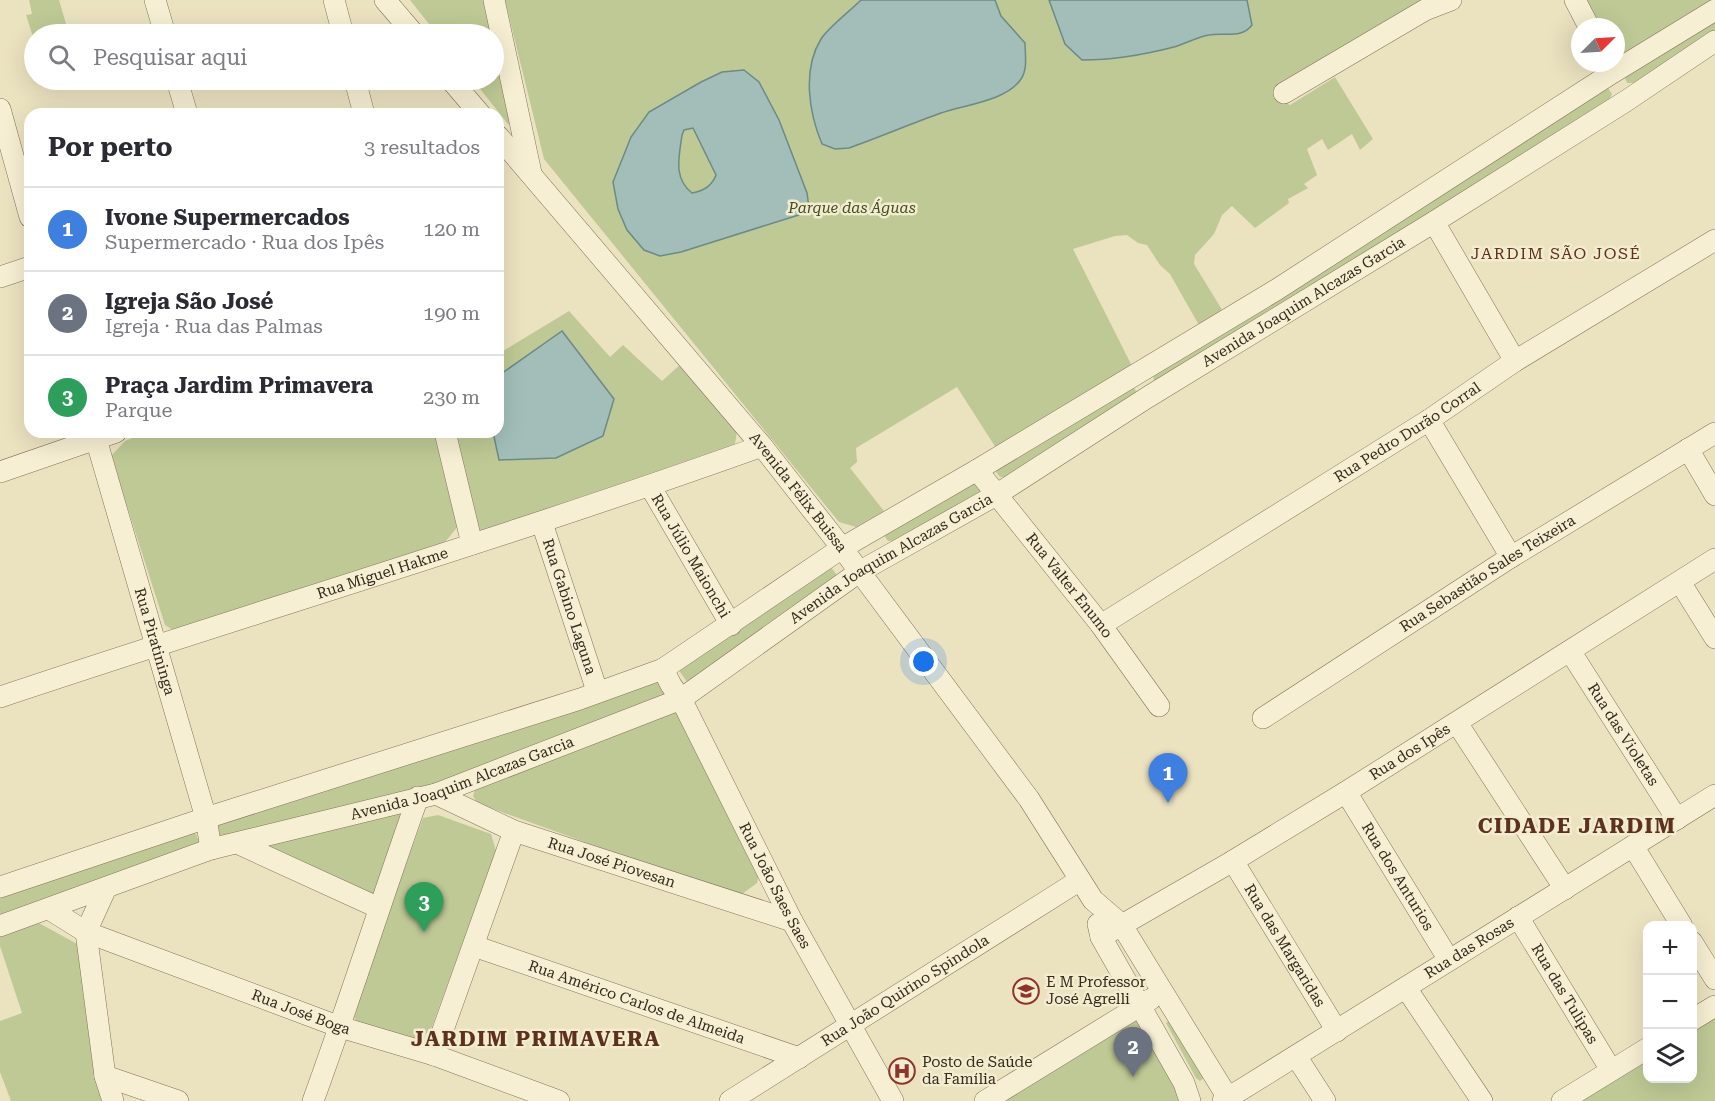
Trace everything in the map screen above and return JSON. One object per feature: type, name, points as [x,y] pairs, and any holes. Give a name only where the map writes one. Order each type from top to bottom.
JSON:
[{"type":"street","points":[[155,0],[162,24]]},
{"type":"street","points":[[334,0],[340,24]]},
{"type":"street","points":[[386,0],[406,24]]},
{"type":"street","points":[[494,0],[499,24]]},
{"type":"street","points":[[1284,93],[1425,10],[1451,0]]},
{"type":"street","points":[[1575,0],[1584,18]]},
{"type":"street","name":"Avenida Joaquim Alcazas Garcia","points":[[1625,60],[1715,10]]},
{"type":"street","name":"Avenida Joaquim Alcazas Garcia","points":[[0,926],[211,849],[239,844],[427,796],[681,699],[859,572],[996,495],[1148,397],[1626,101],[1715,41]]},
{"type":"street","points":[[504,48],[531,177]]},
{"type":"street","name":"Avenida Joaquim Alcazas Garcia","points":[[0,887],[663,669],[842,548],[977,470],[1286,284],[1604,72]]},
{"type":"street","points":[[1612,72],[1626,101]]},
{"type":"street","points":[[180,90],[185,108]]},
{"type":"street","points":[[358,90],[362,108]]},
{"type":"street","points":[[460,90],[475,108]]},
{"type":"street","points":[[0,109],[24,195]]},
{"type":"street","name":"Avenida Félix Buissa","points":[[504,143],[762,446],[842,548],[1029,800],[1093,900],[1121,924],[1226,1100]]},
{"type":"street","points":[[1434,222],[1515,361]]},
{"type":"street","name":"Rua Pedro Durão Corral","points":[[1101,625],[1430,420],[1515,361],[1715,240]]},
{"type":"street","points":[[0,277],[24,269]]},
{"type":"street","points":[[1136,375],[1148,397]]},
{"type":"street","points":[[1430,420],[1511,557]]},
{"type":"street","name":"Rua Sebastião Sales Teixeira","points":[[1263,718],[1511,557],[1715,433]]},
{"type":"street","points":[[0,472],[90,438]]},
{"type":"street","name":"Rua Piratininga","points":[[96,438],[154,646],[206,818],[211,849]]},
{"type":"street","points":[[446,438],[472,544]]},
{"type":"street","name":"Rua Miguel Hakme","points":[[0,697],[542,523],[762,446]]},
{"type":"street","points":[[1688,449],[1715,495]]},
{"type":"street","name":"Rua Valter Enumo","points":[[977,470],[1101,625],[1159,706]]},
{"type":"street","name":"Rua Júlio Maionchi","points":[[650,486],[731,625]]},
{"type":"street","name":"Rua Gabino Laguna","points":[[542,523],[597,692]]},
{"type":"street","name":"Rua dos Ipês","points":[[1101,937],[1233,861],[1346,792],[1715,559]]},
{"type":"street","points":[[1680,582],[1715,638]]},
{"type":"street","name":"Rua das Violetas","points":[[1570,651],[1677,819]]},
{"type":"street","name":"Rua João Saes Saes","points":[[663,669],[681,699],[792,921],[893,1101]]},
{"type":"street","points":[[1457,723],[1565,889]]},
{"type":"street","name":"Rua dos Anturios","points":[[1346,792],[1449,960]]},
{"type":"street","name":"Rua das Rosas","points":[[1226,1100],[1715,795]]},
{"type":"street","points":[[313,1101],[379,908],[427,796]]},
{"type":"street","name":"Rua José Piovesan","points":[[427,796],[514,831],[792,921]]},
{"type":"street","points":[[434,1055],[514,831]]},
{"type":"street","points":[[239,844],[379,908]]},
{"type":"street","points":[[1633,846],[1679,921]]},
{"type":"street","name":"Rua das Margaridas","points":[[1233,861],[1337,1031]]},
{"type":"street","name":"Rua João Quirino Spindola","points":[[730,1101],[1080,880]]},
{"type":"street","points":[[106,888],[86,933],[105,1076],[112,1101]]},
{"type":"street","name":"Avenida Félix Buissa","points":[[1093,900],[1101,937],[1185,1083],[1190,1101]]},
{"type":"street","name":"Rua José Boga","points":[[49,909],[86,933],[340,1027],[434,1055],[559,1101]]},
{"type":"street","name":"Rua das Tulipas","points":[[1518,917],[1611,1070]]},
{"type":"street","name":"Rua Américo Carlos de Almeida","points":[[474,946],[799,1058]]},
{"type":"street","points":[[1697,950],[1715,979]]},
{"type":"street","points":[[1406,988],[1482,1101]]},
{"type":"street","points":[[985,1101],[1162,992]]},
{"type":"street","points":[[1697,1017],[1715,1006]]},
{"type":"street","points":[[1562,1101],[1643,1050]]},
{"type":"street","points":[[1296,1056],[1324,1101]]},
{"type":"street","points":[[105,1076],[178,1101]]},
{"type":"green space","points":[[29,0],[59,0],[66,24],[29,24],[26,15],[32,14]]},
{"type":"green space","points":[[410,0],[486,0],[491,24],[429,24]]},
{"type":"green space","name":"Parque das Águas","points":[[505,0],[1425,0],[1282,101],[1290,105],[1335,77],[1373,139],[1360,150],[1352,134],[1328,150],[1322,139],[1307,149],[1317,175],[1304,184],[1308,188],[1288,199],[1289,203],[1255,228],[1232,206],[1222,215],[1214,234],[1195,255],[1194,264],[1224,313],[1200,327],[1170,274],[1160,265],[1147,245],[1138,243],[1127,235],[1115,236],[1073,249],[1133,368],[996,448],[957,387],[856,448],[857,462],[850,468],[884,511],[856,527],[839,522],[544,159]]},
{"type":"green space","points":[[1582,0],[1715,0],[1625,55],[1625,18],[1591,18]]},
{"type":"green space","points":[[1715,16],[1715,33],[1636,83],[1627,83],[1624,75]]},
{"type":"green space","points":[[504,82],[513,123],[508,124],[504,119],[504,108],[495,108],[481,90],[504,90]]},
{"type":"green space","points":[[1608,88],[1612,94],[1608,102],[1162,380],[1154,380],[1152,373]]},
{"type":"green space","points":[[569,311],[610,357],[623,345],[662,381],[682,363],[737,431],[735,444],[643,480],[480,532],[473,526],[453,438],[494,438],[500,460],[563,331],[504,372],[504,350]]},
{"type":"green space","points":[[1130,388],[1134,388],[1138,394],[1008,477],[1000,477],[996,472],[999,467]]},
{"type":"green space","points":[[132,438],[437,438],[459,525],[445,542],[176,632],[165,625],[111,456],[125,441]]},
{"type":"green space","points":[[971,482],[979,483],[982,489],[978,494],[896,541],[888,541],[884,535]]},
{"type":"green space","points":[[831,567],[836,574],[835,579],[687,682],[678,669]]},
{"type":"green space","points":[[652,680],[662,684],[666,692],[662,699],[417,791],[219,837],[216,825]]},
{"type":"green space","points":[[675,712],[683,715],[760,871],[757,883],[742,894],[734,896],[477,803],[473,796],[476,786]]},
{"type":"green space","points":[[405,811],[377,893],[370,895],[272,849],[269,845]]},
{"type":"green space","points":[[438,815],[491,834],[496,851],[430,1032],[414,1039],[358,1023],[351,1013],[423,818]]},
{"type":"green space","points":[[192,832],[196,834],[200,844],[0,917],[0,894]]},
{"type":"green space","points":[[37,922],[79,945],[108,1101],[11,1101],[0,1072],[0,1021],[22,1013],[0,946],[0,934]]},
{"type":"green space","points":[[1715,1016],[1715,1101],[1580,1101],[1643,1062],[1643,1083],[1697,1083],[1697,1027]]},
{"type":"green space","points":[[1140,1018],[1182,1101],[1004,1101]]},
{"type":"green space","points":[[1171,1019],[1206,1076],[1200,1081],[1196,1078],[1166,1023]]},
{"type":"water","points":[[861,0],[995,0],[1001,16],[1025,43],[1025,71],[1021,79],[1006,92],[984,101],[941,113],[849,148],[835,149],[822,144],[811,105],[811,64],[824,35]]},
{"type":"water","points":[[1049,0],[1247,0],[1252,25],[1238,34],[1205,36],[1151,52],[1117,58],[1082,60],[1065,44]]},
{"type":"water","points":[[744,70],[759,82],[779,120],[807,193],[809,208],[805,213],[681,252],[660,256],[644,250],[627,230],[618,209],[613,182],[631,137],[649,112],[722,72]],"holes":[[[693,128],[716,175],[710,185],[700,191],[692,193],[686,187],[679,167],[684,130]]]},
{"type":"water","points":[[562,331],[614,399],[603,436],[556,458],[499,460],[494,438],[504,438],[504,372]]},
{"type":"place","name":"Ivone Supermercados","points":[[1168,803]]},
{"type":"place","name":"Praça Jardim Primavera","points":[[424,932]]},
{"type":"place","name":"E M Professor José Agrelli","points":[[1026,991]]},
{"type":"place","name":"Posto de Saúde da Família","points":[[902,1071]]},
{"type":"place","name":"Igreja São José","points":[[1133,1077]]},
{"type":"district","name":"JARDIM SÃO JOSÉ","points":[[1556,253]]},
{"type":"district","name":"CIDADE JARDIM","points":[[1577,826]]},
{"type":"district","name":"JARDIM PRIMAVERA","points":[[536,1039]]}]
